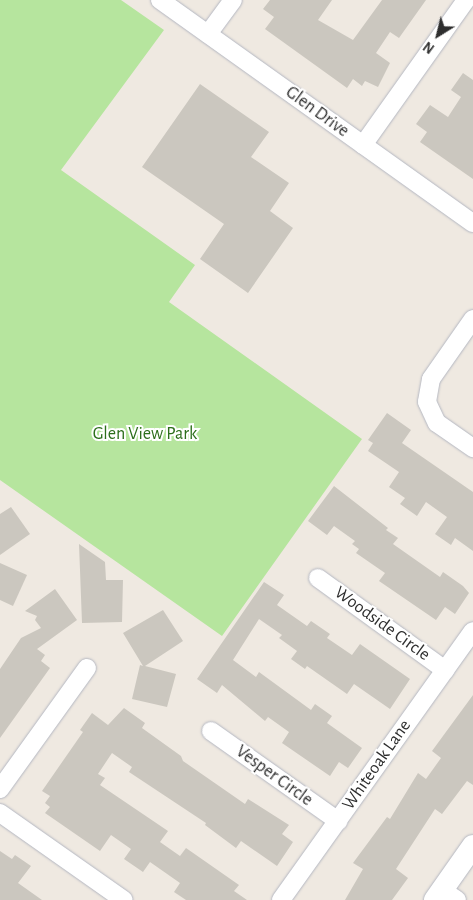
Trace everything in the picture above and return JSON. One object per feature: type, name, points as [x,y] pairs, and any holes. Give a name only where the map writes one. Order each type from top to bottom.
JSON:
[{"type":"street","name":"Glen Drive","points":[[160,0],[473,223]]},
{"type":"street","points":[[208,34],[233,0]]},
{"type":"street","points":[[363,145],[466,0]]},
{"type":"street","points":[[473,319],[431,379],[427,402],[437,423],[473,448]]},
{"type":"street","name":"Woodside Circle","points":[[318,578],[445,670]]},
{"type":"street","name":"Whiteoak Lane","points":[[281,900],[473,631]]},
{"type":"street","points":[[0,789],[87,668]]},
{"type":"street","name":"Vesper Circle","points":[[211,730],[338,822]]},
{"type":"street","points":[[0,813],[124,900]]},
{"type":"street","points":[[445,897],[473,846]]},
{"type":"green space","name":"Glen View Park","points":[[0,0],[121,0],[164,30],[61,170],[195,265],[169,302],[362,439],[222,636],[0,480]]},
{"type":"building","points":[[270,0],[332,0],[318,20],[353,40],[382,0],[426,0],[399,38],[390,32],[376,53],[390,63],[378,87],[365,81],[362,86],[353,79],[347,88],[265,29],[274,17],[263,9]]},
{"type":"building","points":[[463,73],[473,80],[473,179],[420,142],[427,132],[416,124],[430,105],[448,117],[461,97],[451,90]]},
{"type":"building","points":[[200,84],[269,132],[251,157],[289,183],[270,211],[293,228],[248,293],[200,259],[224,224],[142,167]]},
{"type":"building","points":[[387,413],[411,430],[402,443],[473,492],[473,551],[455,538],[451,545],[435,534],[447,517],[426,502],[417,516],[400,504],[405,498],[389,487],[399,472],[368,451],[373,443],[368,440]]},
{"type":"building","points":[[334,486],[388,528],[386,530],[398,538],[393,544],[440,577],[443,572],[463,586],[469,593],[455,614],[445,607],[436,620],[379,581],[385,573],[356,553],[359,549],[352,544],[355,541],[334,526],[327,535],[308,521]]},
{"type":"building","points":[[11,507],[30,534],[0,555],[0,514]]},
{"type":"building","points":[[79,544],[105,562],[106,580],[123,580],[122,622],[82,623]]},
{"type":"building","points":[[0,563],[27,575],[13,606],[0,600]]},
{"type":"building","points":[[264,582],[284,595],[277,605],[307,626],[311,621],[330,634],[327,638],[352,655],[360,644],[410,679],[390,709],[354,684],[347,694],[307,666],[305,669],[291,659],[297,651],[279,638],[282,635],[259,619],[233,660],[256,677],[259,672],[311,710],[315,704],[332,716],[327,723],[362,748],[348,768],[339,762],[330,776],[282,743],[289,732],[268,717],[265,721],[222,685],[217,693],[197,679]]},
{"type":"building","points":[[55,589],[77,620],[37,649],[45,655],[41,661],[50,668],[0,738],[0,669],[21,638],[41,628],[35,620],[37,616],[25,611]]},
{"type":"building","points":[[163,610],[183,641],[145,666],[176,674],[167,707],[132,699],[140,665],[143,666],[123,633]]},
{"type":"building","points":[[473,695],[473,785],[467,781],[442,814],[435,809],[396,869],[408,878],[392,900],[345,900],[363,869],[353,863],[387,817],[390,819],[418,773],[426,779],[441,758],[432,751]]},
{"type":"building","points":[[124,708],[145,723],[142,728],[181,756],[183,761],[245,804],[248,799],[289,825],[282,834],[293,842],[277,866],[241,841],[236,848],[205,825],[206,823],[129,772],[132,767],[112,753],[98,774],[105,778],[100,785],[168,831],[160,842],[180,856],[186,848],[239,885],[234,891],[247,900],[186,900],[174,892],[180,883],[150,862],[143,872],[124,859],[131,849],[111,835],[100,851],[45,813],[50,807],[45,803],[50,796],[42,791],[83,732],[80,730],[92,713],[108,725]]},
{"type":"building","points":[[0,851],[12,859],[15,855],[31,866],[18,883],[42,900],[0,900]]}]
